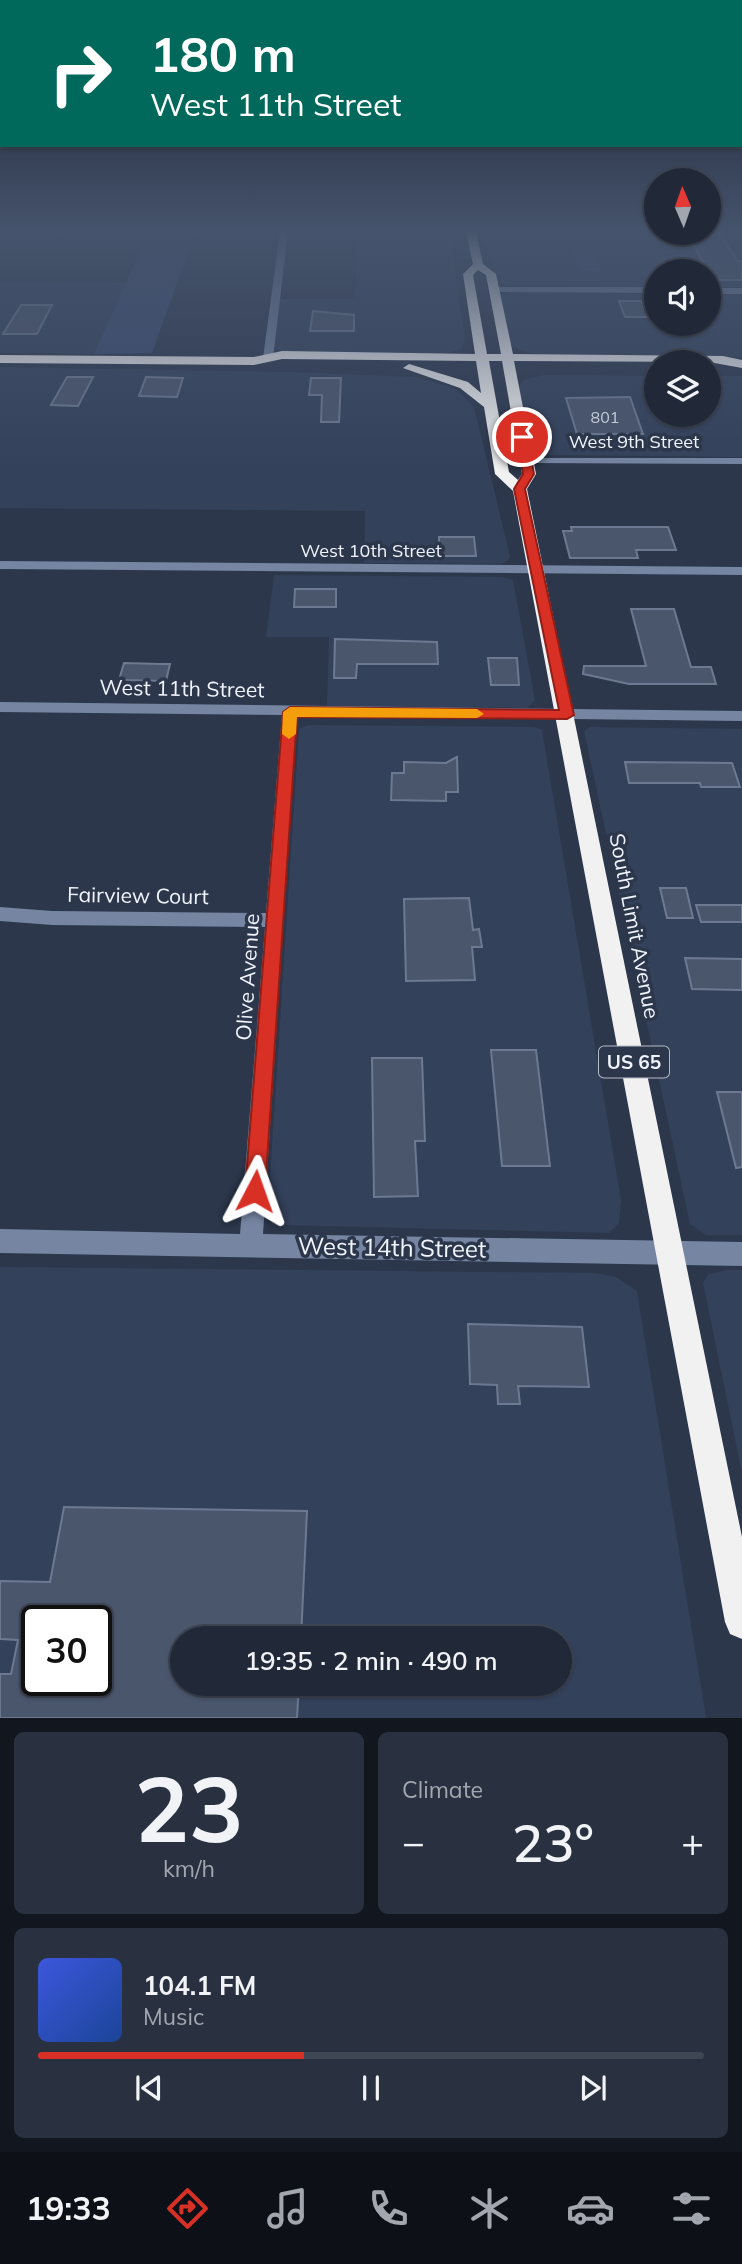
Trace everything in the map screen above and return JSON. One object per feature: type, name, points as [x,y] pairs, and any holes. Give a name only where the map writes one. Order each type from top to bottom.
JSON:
[{"type":"highway","name":"South Limit Avenue","points":[[474,312],[502,474],[520,489],[567,715],[742,1622]]},
{"type":"highway","name":"South Limit Avenue","points":[[499,312],[529,474],[520,489]]},
{"type":"highway","points":[[254,361],[282,355],[482,363],[723,360],[742,366]]},
{"type":"highway","points":[[0,359],[254,361],[281,367],[409,368],[482,363]]},
{"type":"highway","points":[[507,363],[644,369]]},
{"type":"highway","points":[[721,369],[742,366]]},
{"type":"highway","points":[[409,368],[464,385],[489,405]]},
{"type":"street","points":[[268,358],[274,312]]},
{"type":"street","name":"West 9th Street","points":[[527,460],[742,461]]},
{"type":"street","name":"West 10th Street","points":[[0,565],[742,571]]},
{"type":"street","name":"West 11th Street","points":[[0,707],[742,716]]},
{"type":"street","name":"Olive Avenue","points":[[251,1245],[290,712]]},
{"type":"street","name":"Fairview Court","points":[[0,914],[52,918],[275,920]]},
{"type":"street","name":"West 14th Street","points":[[0,1241],[742,1254]]},
{"type":"shaded area","points":[[0,312],[113,312],[94,354],[0,353]]},
{"type":"shaded area","points":[[113,312],[167,312],[152,353],[94,354]]},
{"type":"shaded area","points":[[277,312],[461,312],[465,337],[462,349],[443,354],[289,353],[273,348]]},
{"type":"shaded area","points":[[502,312],[644,312],[644,336],[721,336],[721,312],[742,312],[742,357],[721,357],[721,350],[644,350],[644,356],[541,355],[510,345]]},
{"type":"shaded area","points":[[0,367],[415,377],[454,388],[474,407],[510,556],[508,561],[501,564],[364,563],[365,511],[0,508]]},
{"type":"shaded area","points":[[544,375],[644,376],[644,427],[721,427],[721,376],[742,376],[742,457],[550,455],[536,452],[531,448],[519,386],[523,380]]},
{"type":"shaded area","points":[[274,575],[502,577],[513,580],[535,700],[528,708],[327,706],[329,637],[266,637]]},
{"type":"shaded area","points":[[309,725],[534,727],[542,730],[621,1200],[619,1223],[609,1233],[281,1225],[268,1208],[299,729]]},
{"type":"shaded area","points":[[590,727],[742,729],[742,1235],[706,1235],[690,1224],[584,731]]},
{"type":"shaded area","points":[[0,1267],[595,1273],[616,1277],[637,1291],[706,1718],[0,1718]]},
{"type":"shaded area","points":[[742,1270],[742,1473],[703,1283],[709,1274]]},
{"type":"building","points":[[17,312],[48,312],[37,334],[3,334]]},
{"type":"building","points":[[313,312],[354,315],[354,331],[310,331]]},
{"type":"building","points":[[623,312],[644,312],[644,317],[625,317]]},
{"type":"building","points":[[67,377],[93,377],[78,406],[51,405]]},
{"type":"building","points":[[146,377],[183,378],[177,397],[139,396]]},
{"type":"building","points":[[311,378],[341,378],[339,422],[321,422],[322,395],[309,395]]},
{"type":"building","points":[[630,397],[643,434],[577,434],[566,398]]},
{"type":"building","points":[[571,527],[668,527],[676,550],[636,550],[638,558],[570,558],[563,531],[572,531]]},
{"type":"building","points":[[439,537],[474,537],[476,556],[439,556]]},
{"type":"building","points":[[295,589],[336,589],[336,607],[294,607]]},
{"type":"building","points":[[631,609],[674,609],[691,667],[711,667],[716,684],[629,684],[583,674],[584,666],[646,666]]},
{"type":"building","points":[[335,639],[437,642],[438,664],[357,664],[356,678],[334,678]]},
{"type":"building","points":[[488,658],[517,658],[519,685],[491,685]]},
{"type":"building","points":[[124,663],[170,664],[166,681],[119,680]]},
{"type":"building","points":[[457,757],[458,792],[446,792],[446,801],[391,800],[392,773],[404,773],[404,762],[446,763]]},
{"type":"building","points":[[625,762],[732,763],[740,787],[701,787],[700,783],[629,783]]},
{"type":"building","points":[[660,888],[686,888],[693,918],[667,918]]},
{"type":"building","points":[[469,898],[473,930],[479,929],[482,947],[472,947],[475,980],[406,981],[404,899]]},
{"type":"building","points":[[696,905],[742,905],[742,922],[701,922]]},
{"type":"building","points":[[685,958],[742,959],[742,990],[692,989]]},
{"type":"building","points":[[491,1050],[536,1050],[550,1166],[502,1166]]},
{"type":"building","points":[[372,1058],[422,1058],[425,1141],[415,1141],[418,1196],[374,1197]]},
{"type":"building","points":[[717,1092],[742,1092],[742,1167],[736,1168]]},
{"type":"building","points":[[468,1324],[582,1327],[589,1387],[518,1386],[520,1404],[498,1404],[497,1385],[470,1384]]},
{"type":"building","points":[[64,1507],[307,1511],[302,1626],[170,1626],[170,1696],[298,1696],[297,1718],[0,1718],[0,1674],[11,1674],[18,1640],[0,1639],[0,1581],[50,1582]]},
{"type":"slow traffic","points":[[289,734],[290,712],[477,714]]},
{"type":"route","points":[[255,1191],[290,712],[567,715],[520,489],[529,474],[522,437]]}]
